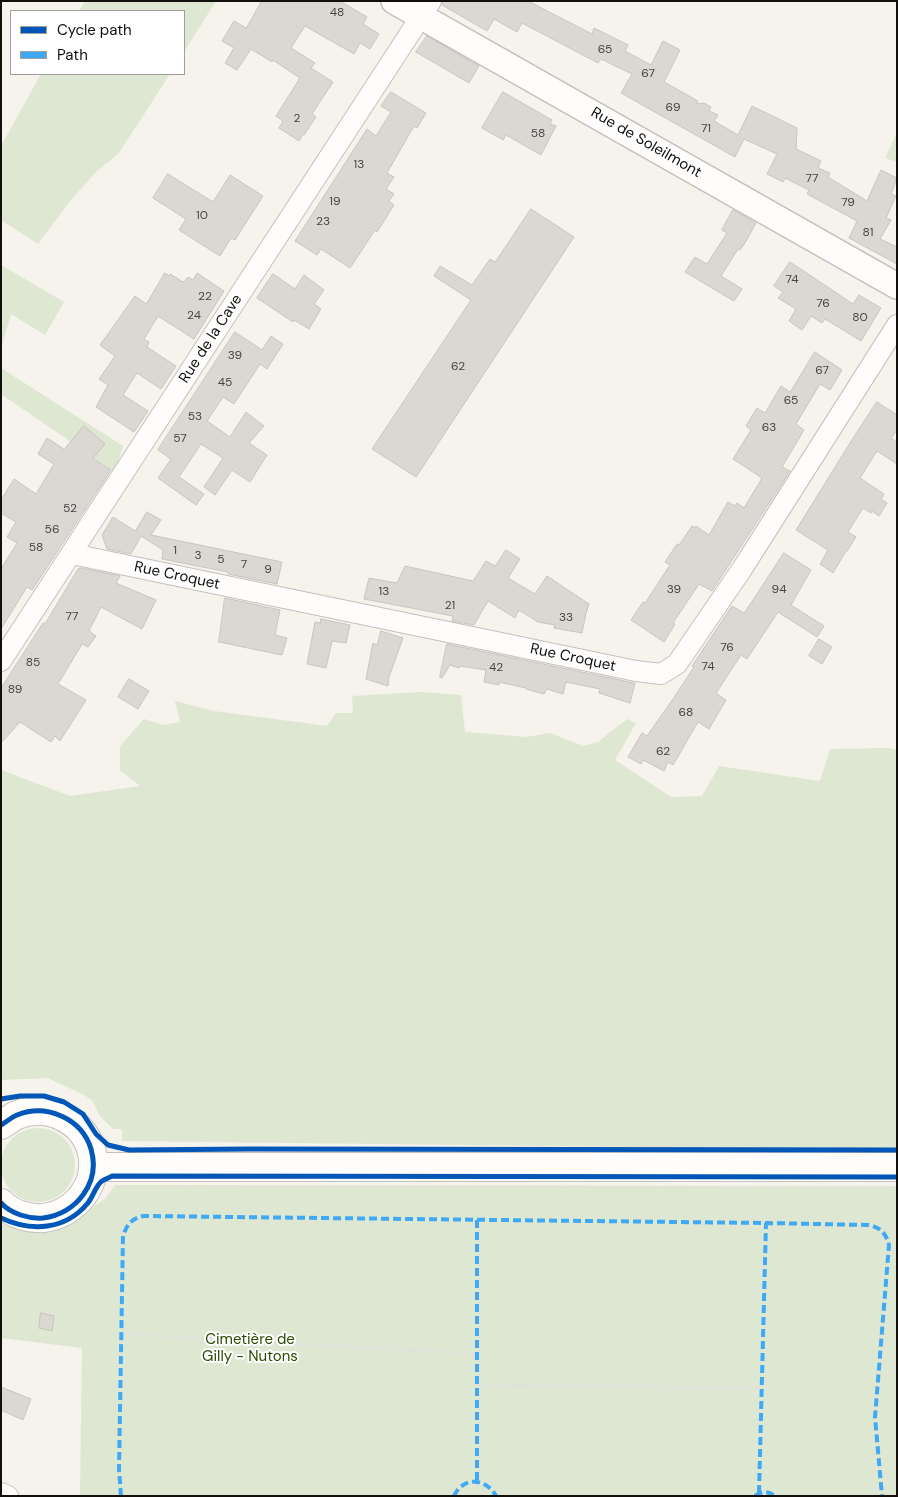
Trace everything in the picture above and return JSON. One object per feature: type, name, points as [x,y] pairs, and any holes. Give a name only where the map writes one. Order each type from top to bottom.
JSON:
[{"type":"main road","points":[[1,1125],[16,1115],[34,1110],[52,1112],[69,1120],[83,1133],[91,1149],[93,1167],[89,1184],[81,1199],[68,1210],[52,1217],[35,1219],[19,1215],[1,1203]]},
{"type":"main road","points":[[93,1167],[897,1168]]},
{"type":"street","name":"Rue de Soleilmont","points":[[394,1],[426,9],[602,118],[897,286]]},
{"type":"street","name":"Rue de la Cave","points":[[1,661],[426,9]]},
{"type":"street","name":"Rue Croquet","points":[[72,554],[627,669],[661,674],[677,664],[742,569],[897,325]]},
{"type":"street","points":[[1,1493],[8,1496]]},
{"type":"path","points":[[122,1334],[477,1354]]},
{"type":"path","points":[[477,1384],[762,1388]]},
{"type":"green space","points":[[85,1],[216,1],[185,50],[185,10],[80,10]]},
{"type":"green space","points":[[40,75],[169,75],[119,153],[96,172],[70,201],[38,244],[1,220],[1,146]]},
{"type":"green space","points":[[897,133],[897,162],[885,158]]},
{"type":"green space","points":[[1,265],[64,302],[45,335],[11,314],[1,349]]},
{"type":"green space","points":[[1,368],[123,446],[115,472],[1,394]]},
{"type":"green space","points":[[422,692],[461,695],[465,732],[526,737],[550,733],[583,746],[598,742],[627,719],[636,723],[615,760],[671,797],[702,796],[719,766],[820,781],[830,749],[889,748],[897,750],[897,1150],[122,1141],[122,1129],[113,1129],[100,1116],[92,1100],[84,1095],[48,1078],[1,1080],[1,770],[70,796],[140,786],[120,770],[120,746],[144,719],[163,725],[180,722],[175,701],[214,711],[327,726],[336,713],[353,713],[352,696]]},
{"type":"green space","points":[[38,1128],[52,1131],[64,1139],[72,1151],[75,1165],[72,1179],[64,1191],[52,1199],[38,1202],[24,1199],[12,1191],[4,1179],[1,1165],[4,1151],[12,1139],[24,1131]]},
{"type":"green space","name":"Cimetière de Gilly - Nutons","points":[[115,1185],[897,1186],[897,1496],[80,1496],[82,1348],[1,1338],[1,1224],[15,1227],[86,1211],[105,1199]]},
{"type":"building","points":[[262,1],[340,1],[367,17],[363,24],[379,34],[370,49],[360,43],[354,54],[305,26],[291,48],[315,63],[311,68],[333,82],[312,114],[316,117],[299,141],[279,128],[283,121],[276,116],[300,78],[273,60],[272,62],[251,49],[237,70],[225,63],[234,48],[222,41],[234,21],[246,28]]},
{"type":"building","points":[[443,1],[528,1],[592,34],[594,28],[628,45],[625,51],[651,65],[663,41],[680,50],[664,82],[698,101],[696,104],[704,103],[711,107],[709,111],[718,115],[714,121],[738,135],[752,106],[797,128],[796,149],[821,161],[818,168],[830,173],[828,177],[867,201],[881,170],[897,178],[891,194],[896,196],[886,218],[891,220],[880,239],[897,247],[897,264],[849,238],[857,221],[807,194],[809,190],[785,178],[783,182],[767,174],[777,154],[744,139],[735,157],[621,93],[632,74],[601,59],[598,63],[522,23],[517,32],[494,19],[487,31],[442,5]]},
{"type":"building","points":[[427,36],[479,66],[469,83],[416,52]]},
{"type":"building","points":[[391,92],[426,113],[417,128],[414,126],[387,173],[394,177],[386,189],[394,194],[389,201],[394,205],[377,232],[375,230],[350,268],[321,249],[317,255],[295,241],[367,129],[376,136],[391,112],[381,106]]},
{"type":"building","points":[[503,92],[552,120],[550,124],[556,126],[541,155],[506,135],[503,140],[482,128]]},
{"type":"building","points":[[168,174],[213,202],[230,175],[263,196],[235,240],[231,238],[220,256],[179,230],[186,219],[153,198]]},
{"type":"building","points":[[531,209],[574,237],[416,477],[372,449],[471,300],[434,276],[440,266],[472,285],[490,259],[495,262]]},
{"type":"building","points":[[733,210],[756,223],[745,243],[740,250],[738,249],[721,276],[742,289],[734,301],[685,272],[695,257],[707,264],[727,233],[722,230]]},
{"type":"building","points":[[790,262],[853,304],[859,295],[881,308],[861,341],[825,319],[822,323],[811,316],[802,330],[789,321],[796,309],[778,298],[783,292],[774,286]]},
{"type":"building","points":[[165,273],[183,282],[188,277],[193,280],[197,273],[224,291],[194,339],[158,316],[144,339],[149,342],[147,347],[176,366],[161,389],[137,373],[123,395],[148,411],[134,432],[96,407],[108,385],[99,379],[115,356],[100,345],[135,296],[146,304]]},
{"type":"building","points":[[273,274],[295,289],[304,275],[324,290],[314,304],[321,309],[309,329],[294,320],[293,322],[257,298]]},
{"type":"building","points":[[235,332],[262,350],[271,336],[283,344],[267,369],[260,364],[234,404],[223,397],[207,421],[230,437],[246,412],[264,426],[249,443],[267,455],[250,482],[232,470],[215,495],[204,487],[223,458],[201,444],[179,477],[204,494],[196,505],[158,478],[171,459],[158,450]]},
{"type":"building","points":[[815,352],[842,370],[830,390],[820,384],[796,424],[804,430],[782,467],[790,471],[712,591],[699,584],[673,623],[675,624],[664,642],[631,620],[643,602],[645,603],[670,565],[665,562],[692,526],[695,528],[696,526],[709,535],[728,502],[735,506],[737,503],[744,508],[762,478],[733,459],[751,430],[746,426],[757,408],[765,413],[781,386],[790,392]]},
{"type":"building","points":[[877,402],[897,415],[897,430],[891,438],[897,442],[897,464],[877,451],[860,478],[884,494],[881,499],[887,503],[879,516],[863,508],[848,532],[856,537],[833,573],[820,564],[828,550],[796,530]]},
{"type":"building","points":[[84,426],[105,444],[93,458],[111,470],[32,590],[27,587],[1,629],[1,569],[17,543],[7,537],[16,522],[1,513],[1,500],[14,479],[36,494],[54,464],[38,454],[47,438],[64,449]]},
{"type":"building","points":[[147,512],[161,520],[151,535],[282,562],[277,584],[162,559],[163,550],[141,536],[131,554],[107,549],[102,535],[113,517],[135,531]]},
{"type":"building","points":[[506,550],[520,559],[508,578],[535,594],[547,576],[589,604],[582,633],[554,628],[555,625],[538,622],[519,610],[515,618],[488,601],[474,625],[452,621],[453,616],[364,599],[369,578],[397,583],[405,566],[473,581],[486,561],[495,566]]},
{"type":"building","points":[[784,553],[811,570],[791,605],[824,626],[817,637],[778,612],[747,659],[741,655],[716,693],[726,700],[709,729],[698,722],[673,765],[668,762],[664,771],[643,760],[641,764],[628,757],[642,733],[647,736],[673,699],[694,667],[692,666],[732,606],[744,613]]},
{"type":"building","points":[[78,569],[120,576],[116,583],[156,600],[142,629],[101,607],[89,631],[96,636],[88,647],[82,644],[58,684],[86,700],[60,741],[55,736],[51,742],[20,722],[1,743],[1,688],[43,623],[45,624]]},
{"type":"building","points":[[225,598],[280,610],[275,635],[287,638],[282,655],[219,642]]},
{"type":"building","points":[[321,619],[350,625],[346,643],[332,641],[326,668],[307,664],[315,622],[320,623]]},
{"type":"building","points":[[381,631],[403,638],[389,677],[388,686],[366,679],[373,643],[377,645]]},
{"type":"building","points":[[819,639],[832,647],[822,664],[809,656]]},
{"type":"building","points":[[447,644],[635,683],[630,703],[599,693],[600,689],[566,682],[563,694],[547,689],[544,694],[499,682],[499,685],[484,682],[486,670],[460,666],[459,668],[450,665],[442,678],[440,677]]},
{"type":"building","points":[[129,679],[149,691],[138,709],[118,697]]},
{"type":"building","points":[[41,1313],[54,1316],[52,1331],[39,1328]]},
{"type":"building","points":[[1,1387],[31,1399],[23,1420],[1,1410]]},
{"type":"marked path","points":[[121,1496],[119,1469],[123,1236],[130,1222],[144,1216],[766,1223],[868,1225],[876,1227],[884,1234],[889,1245],[875,1417],[882,1496]]},
{"type":"marked path","points":[[477,1220],[477,1482]]},
{"type":"marked path","points":[[759,1493],[766,1223]]},
{"type":"marked path","points":[[454,1496],[463,1485],[469,1482],[481,1483],[492,1490],[496,1496]]},
{"type":"marked path","points":[[755,1496],[765,1492],[775,1496]]},
{"type":"cycle path","points":[[1,1099],[20,1096],[44,1096],[64,1102],[83,1114],[96,1134],[108,1145],[129,1150],[897,1150]]},
{"type":"cycle path","points":[[1,1125],[15,1116],[28,1112],[40,1111],[62,1116],[80,1129],[91,1149],[93,1162],[89,1185],[83,1195],[66,1210],[55,1215],[43,1218],[26,1217],[15,1213],[1,1203]]},
{"type":"cycle path","points":[[1,1218],[36,1227],[58,1224],[78,1213],[89,1201],[100,1183],[112,1176],[897,1177]]}]
